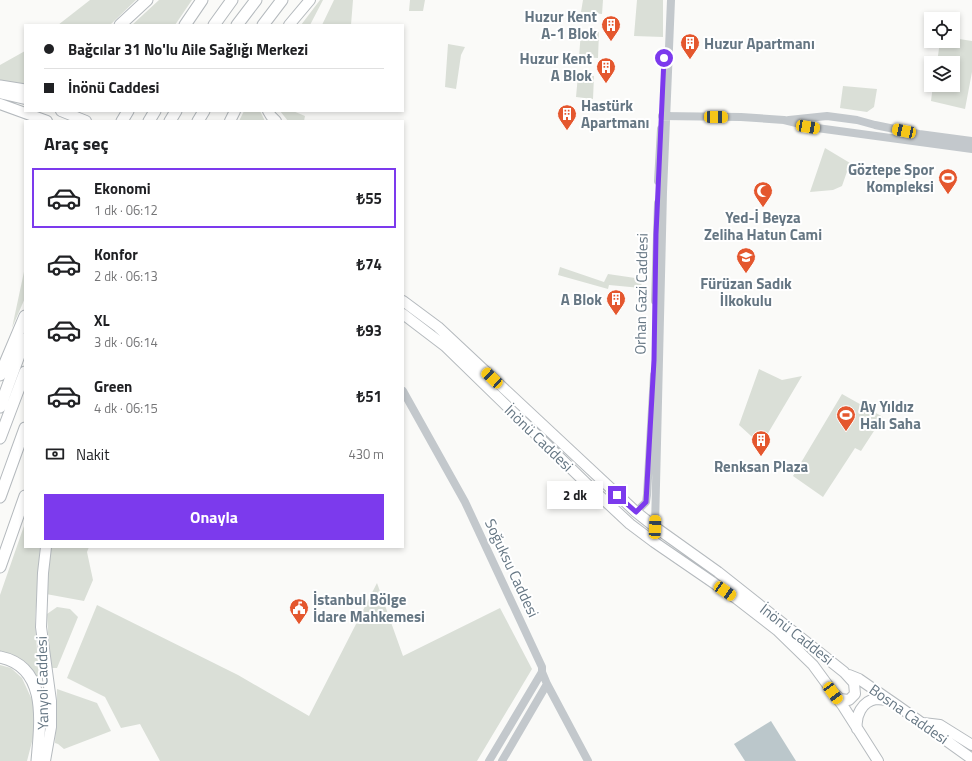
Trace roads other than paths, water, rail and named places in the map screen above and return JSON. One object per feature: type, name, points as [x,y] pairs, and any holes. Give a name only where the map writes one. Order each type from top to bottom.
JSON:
[{"type":"highway","points":[[121,24],[147,0]]},
{"type":"highway","points":[[186,24],[202,0]]},
{"type":"highway","points":[[215,24],[232,0]]},
{"type":"highway","points":[[238,24],[256,0]]},
{"type":"highway","points":[[264,24],[282,0]]},
{"type":"highway","points":[[0,86],[24,90]]},
{"type":"highway","points":[[0,375],[24,318]]},
{"type":"highway","points":[[0,407],[24,343]]},
{"type":"highway","points":[[0,438],[24,375]]},
{"type":"highway","points":[[0,496],[24,431]]},
{"type":"highway","points":[[0,567],[24,499]]},
{"type":"highway","points":[[0,657],[18,664],[31,678],[36,688],[40,713],[38,761]]},
{"type":"main road","points":[[291,24],[311,0]]},
{"type":"main road","points":[[297,24],[311,0]]},
{"type":"main road","points":[[0,93],[24,99]]},
{"type":"main road","points":[[0,104],[44,120]]},
{"type":"main road","points":[[64,112],[84,120]]},
{"type":"main road","points":[[269,112],[275,120]]},
{"type":"main road","name":"İnönü Caddesi","points":[[404,302],[438,328],[636,512],[718,572],[844,672]]},
{"type":"main road","name":"İnönü Caddesi","points":[[404,315],[445,346],[630,524],[737,599],[777,630],[813,664],[878,761]]},
{"type":"main road","points":[[45,761],[51,727],[51,701],[41,627],[43,573],[46,548]]},
{"type":"main road","name":"Yanyol Caddesi","points":[[38,761],[45,726],[41,627]]},
{"type":"main road","points":[[833,693],[840,699],[844,700],[849,700],[854,694],[854,683],[844,672]]},
{"type":"main road","name":"Bosna Caddesi","points":[[844,672],[859,679],[972,759]]},
{"type":"main road","points":[[858,729],[856,722],[858,715],[865,705],[875,699],[889,700]]},
{"type":"main road","points":[[922,723],[940,725],[972,744]]},
{"type":"main road","points":[[944,740],[963,739]]},
{"type":"street","name":"Orhan Gazi Caddesi","points":[[655,527],[666,0]]},
{"type":"street","name":"Orhan Gazi Caddesi","points":[[636,512],[646,502],[647,495],[654,360],[656,234],[671,0]]},
{"type":"street","points":[[664,116],[741,117],[784,120],[827,116],[857,120],[919,134],[972,141]]},
{"type":"street","points":[[826,129],[827,116]]},
{"type":"street","points":[[784,120],[808,127],[972,149]]},
{"type":"street","name":"Soğuksu Caddesi","points":[[404,393],[465,502],[542,667],[542,672],[588,761]]},
{"type":"street","points":[[489,761],[542,672]]},
{"type":"street","points":[[502,761],[548,684]]},
{"type":"place","name":"Huzur Kent A-1 Blok","points":[[611,42]]},
{"type":"place","name":"Huzur Apartmanı","points":[[690,60]]},
{"type":"place","name":"Huzur Kent A Blok","points":[[606,84]]},
{"type":"place","name":"Hastürk Apartmanı","points":[[567,131]]},
{"type":"place","name":"Göztepe Spor Kompleksi","points":[[948,195]]},
{"type":"place","name":"Yed-İ Beyza Zeliha Hatun Cami","points":[[763,208]]},
{"type":"place","name":"Fürüzan Sadık İlkokulu","points":[[746,274]]},
{"type":"place","name":"A Blok","points":[[616,316]]},
{"type":"place","name":"Ay Yıldız Halı Saha","points":[[846,432]]},
{"type":"place","name":"Renksan Plaza","points":[[761,457]]},
{"type":"place","name":"İstanbul Bölge İdare Mahkemesi","points":[[299,625]]}]
